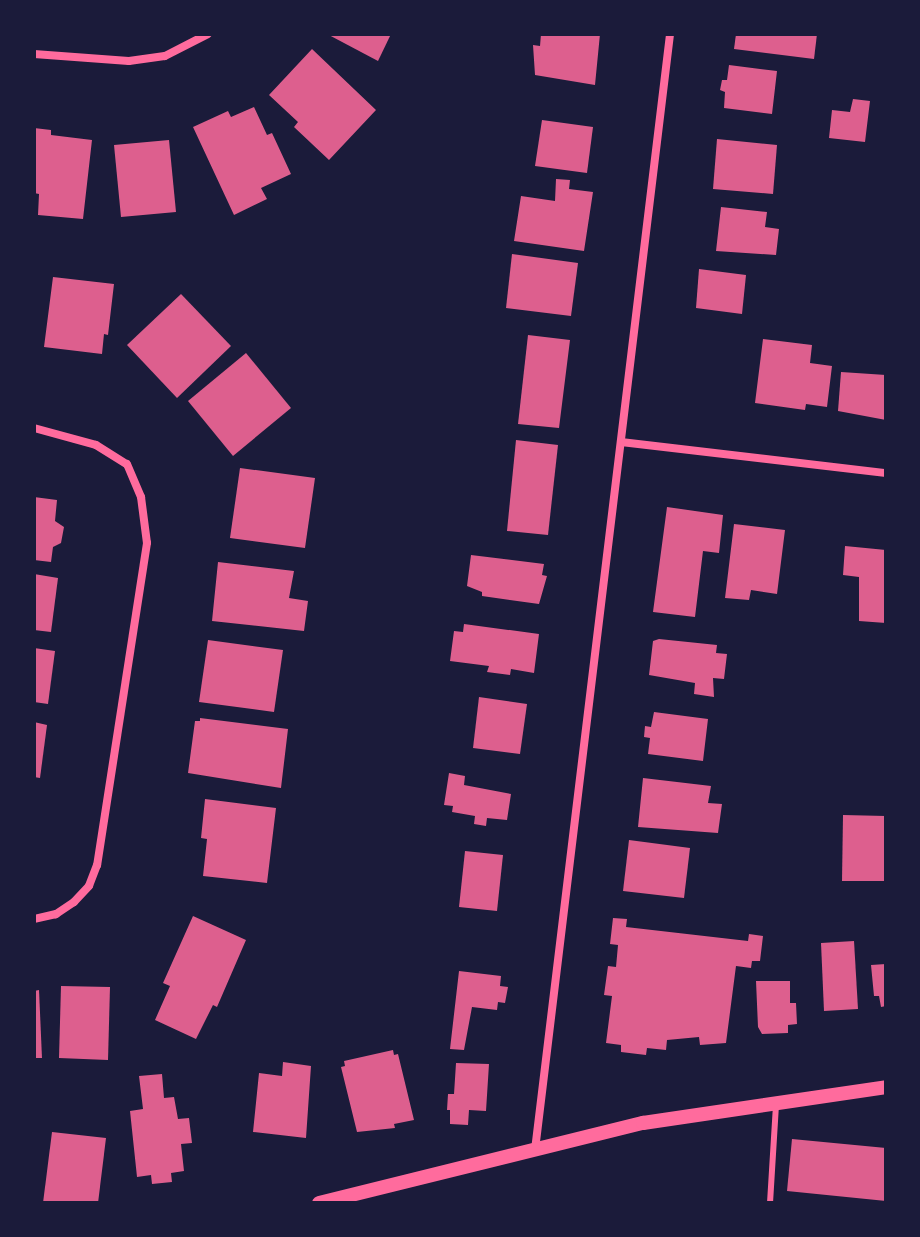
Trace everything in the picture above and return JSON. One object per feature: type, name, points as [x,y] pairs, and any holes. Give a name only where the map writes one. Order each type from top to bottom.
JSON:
[{"type":"street","points":[[535,1150],[670,34]]},
{"type":"street","points":[[34,54],[129,61],[165,56],[206,36]]},
{"type":"street","points":[[34,428],[96,445],[127,464],[141,497],[147,543],[97,865],[89,886],[74,902],[56,914],[34,919]]},
{"type":"street","points":[[621,442],[886,473]]},
{"type":"street","points":[[319,1203],[643,1123],[776,1106],[886,1087]]},
{"type":"lane","points":[[770,1203],[776,1106]]},
{"type":"building","points":[[327,34],[391,34],[378,61]]},
{"type":"building","points":[[541,34],[600,34],[595,85],[535,75],[533,45],[540,46]]},
{"type":"building","points":[[736,34],[817,34],[814,59],[734,49]]},
{"type":"building","points":[[312,49],[376,110],[329,160],[294,127],[298,122],[269,95]]},
{"type":"building","points":[[729,65],[777,71],[772,114],[724,108],[725,92],[720,90],[722,80],[727,80]]},
{"type":"building","points":[[853,99],[870,101],[865,142],[829,138],[832,110],[850,112]]},
{"type":"building","points":[[254,107],[267,135],[272,133],[291,174],[261,188],[267,199],[234,215],[193,127],[228,111],[231,117]]},
{"type":"building","points":[[542,120],[593,127],[587,173],[535,166]]},
{"type":"building","points":[[34,128],[51,130],[51,135],[92,140],[83,219],[38,215],[39,194],[34,193]]},
{"type":"building","points":[[717,139],[777,145],[773,194],[713,189]]},
{"type":"building","points":[[169,140],[176,212],[121,217],[114,145]]},
{"type":"building","points":[[556,179],[570,180],[569,189],[593,192],[584,251],[514,241],[521,196],[555,201]]},
{"type":"building","points":[[721,207],[767,212],[765,227],[779,229],[776,255],[716,251]]},
{"type":"building","points":[[512,254],[578,263],[571,316],[506,308]]},
{"type":"building","points":[[699,269],[746,275],[742,314],[696,308]]},
{"type":"building","points":[[53,277],[114,284],[108,335],[104,334],[102,354],[44,347]]},
{"type":"building","points":[[181,294],[231,346],[177,398],[127,345]]},
{"type":"building","points":[[528,335],[570,340],[559,428],[518,424]]},
{"type":"building","points":[[763,339],[812,345],[810,363],[832,366],[827,407],[806,404],[805,410],[755,403]]},
{"type":"building","points":[[246,353],[291,408],[233,456],[188,401]]},
{"type":"building","points":[[841,372],[886,375],[886,420],[838,411]]},
{"type":"building","points":[[516,440],[558,445],[548,535],[507,531]]},
{"type":"building","points":[[240,468],[315,478],[305,548],[230,538]]},
{"type":"building","points":[[34,497],[57,500],[55,521],[64,527],[61,543],[53,547],[51,562],[34,560]]},
{"type":"building","points":[[667,507],[723,515],[719,553],[703,551],[695,617],[653,612]]},
{"type":"building","points":[[734,524],[785,530],[777,594],[751,590],[749,600],[725,598]]},
{"type":"building","points":[[845,546],[886,550],[886,623],[859,621],[859,577],[843,575]]},
{"type":"building","points":[[471,555],[544,564],[542,575],[547,576],[539,604],[482,596],[482,592],[467,586]]},
{"type":"building","points":[[218,562],[294,571],[289,598],[308,601],[304,631],[212,621]]},
{"type":"building","points":[[34,574],[58,578],[51,632],[34,630]]},
{"type":"building","points":[[464,624],[539,634],[534,673],[511,669],[510,675],[487,672],[489,666],[450,661],[454,631],[463,632]]},
{"type":"building","points":[[208,640],[283,650],[274,712],[199,702]]},
{"type":"building","points":[[653,641],[717,645],[716,653],[727,654],[724,679],[713,678],[714,697],[694,694],[695,683],[649,675]]},
{"type":"building","points":[[34,648],[55,651],[48,704],[34,702]]},
{"type":"building","points":[[479,697],[527,704],[520,754],[473,748]]},
{"type":"building","points":[[654,712],[708,719],[703,761],[648,754],[650,738],[644,737],[645,726],[651,727]]},
{"type":"building","points":[[200,718],[288,729],[281,788],[188,773],[195,721],[200,721]]},
{"type":"building","points":[[34,722],[47,725],[40,778],[34,777]]},
{"type":"building","points":[[449,773],[465,776],[464,785],[511,794],[507,820],[487,818],[486,826],[474,824],[475,816],[452,812],[453,806],[444,805]]},
{"type":"building","points":[[643,778],[711,786],[708,803],[722,804],[718,833],[638,827]]},
{"type":"building","points":[[205,799],[276,808],[267,883],[203,876],[207,839],[201,838]]},
{"type":"building","points":[[843,815],[886,816],[886,881],[842,881]]},
{"type":"building","points":[[629,840],[690,848],[684,898],[623,891]]},
{"type":"building","points":[[465,851],[503,855],[497,911],[459,907]]},
{"type":"building","points":[[193,916],[246,940],[217,1007],[213,1005],[196,1039],[155,1020],[170,986],[163,983]]},
{"type":"building","points":[[613,918],[627,919],[626,927],[748,941],[749,934],[763,936],[760,961],[752,961],[751,968],[736,966],[726,1043],[700,1045],[699,1037],[667,1040],[666,1050],[647,1048],[646,1055],[621,1052],[621,1045],[606,1043],[612,996],[604,995],[608,966],[616,967],[618,945],[610,944]]},
{"type":"building","points":[[854,941],[858,1009],[824,1011],[821,943]]},
{"type":"building","points":[[886,964],[886,1006],[881,1007],[879,996],[874,996],[871,965]]},
{"type":"building","points":[[459,971],[501,976],[500,986],[508,987],[505,1003],[498,1002],[497,1010],[472,1007],[464,1050],[450,1049]]},
{"type":"building","points":[[756,981],[790,981],[790,1003],[796,1003],[797,1024],[788,1025],[788,1033],[762,1034],[758,1027]]},
{"type":"building","points":[[61,986],[110,987],[108,1060],[59,1058]]},
{"type":"building","points":[[39,990],[42,1058],[34,1058],[34,991]]},
{"type":"building","points":[[393,1050],[394,1055],[398,1054],[414,1120],[394,1124],[395,1128],[357,1132],[341,1067],[345,1066],[344,1061]]},
{"type":"building","points":[[283,1062],[311,1066],[306,1138],[253,1132],[259,1073],[282,1076]]},
{"type":"building","points":[[456,1063],[489,1064],[486,1111],[469,1110],[468,1125],[450,1124],[450,1110],[447,1110],[448,1094],[454,1094]]},
{"type":"building","points":[[162,1074],[164,1098],[174,1097],[178,1119],[189,1118],[192,1143],[181,1144],[184,1171],[171,1173],[172,1182],[152,1184],[151,1175],[137,1177],[130,1111],[143,1109],[139,1076]]},
{"type":"building","points":[[52,1132],[106,1138],[98,1203],[43,1203]]},
{"type":"building","points":[[792,1139],[886,1148],[886,1201],[787,1191]]}]
